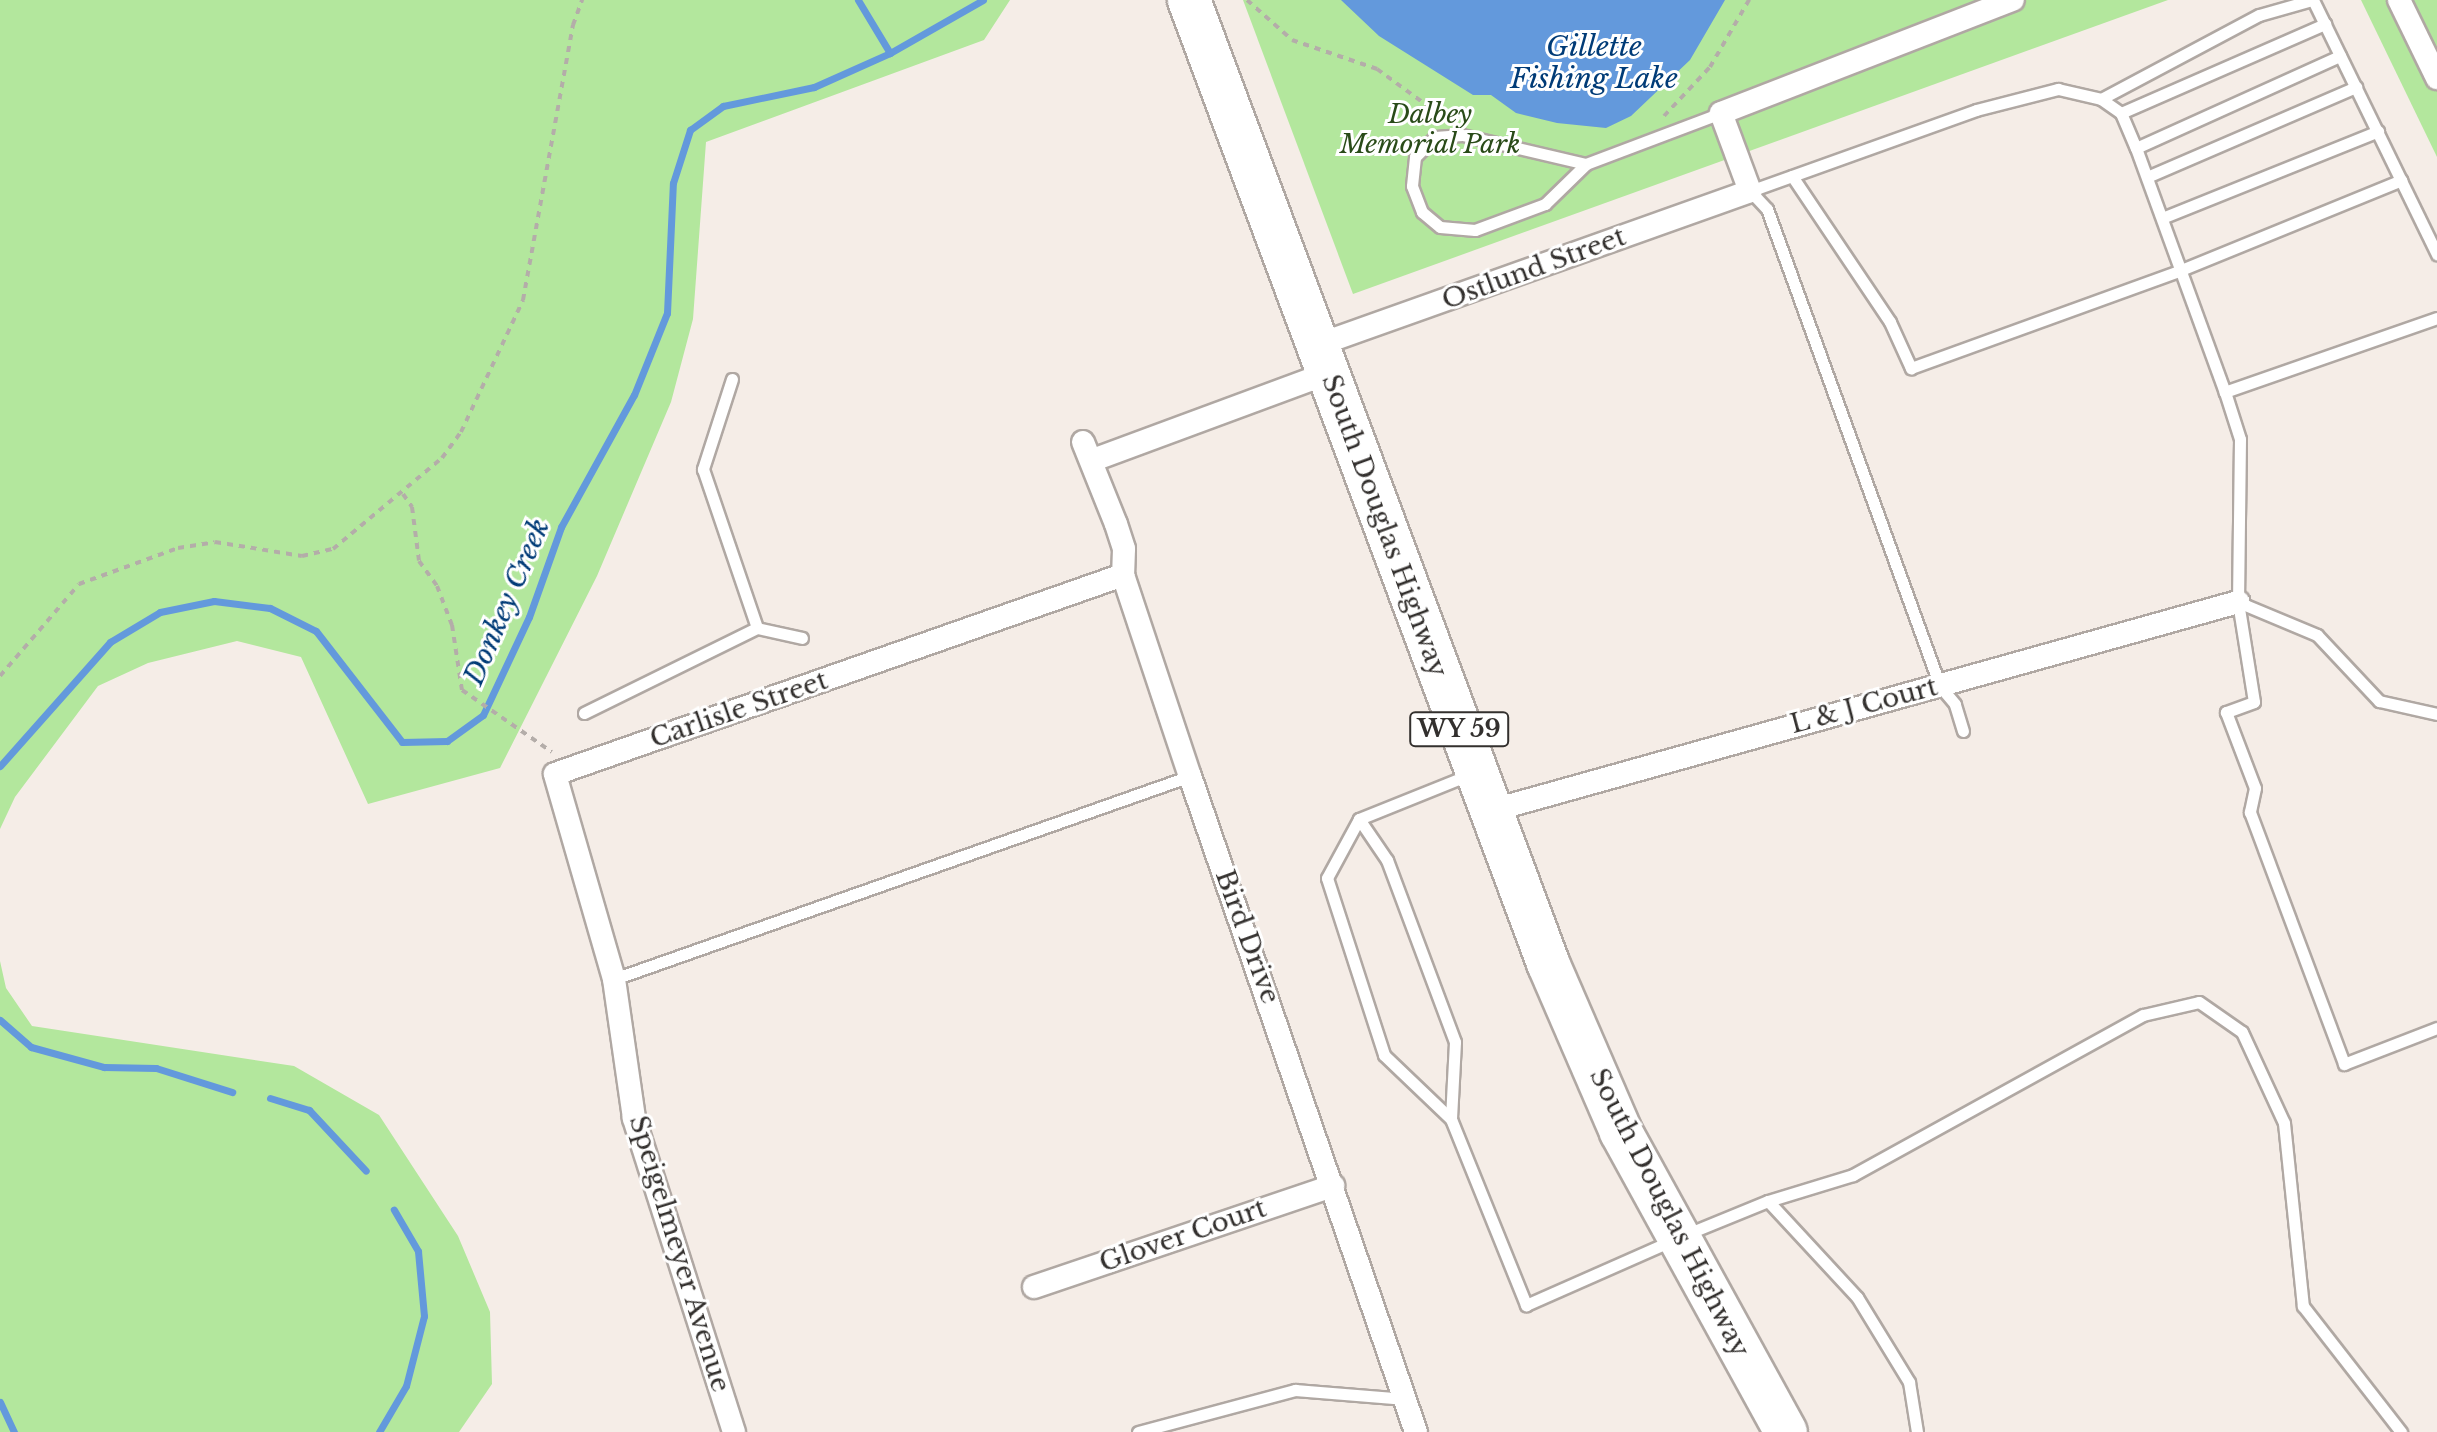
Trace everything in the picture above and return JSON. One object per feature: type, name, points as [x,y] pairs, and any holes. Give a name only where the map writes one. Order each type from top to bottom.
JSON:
[{"type":"highway","name":"South Douglas Highway","points":[[1189,0],[1475,772],[1615,1118],[1676,1238],[1786,1432]]},
{"type":"street","points":[[1750,191],[1721,113],[2013,0]]},
{"type":"street","points":[[2399,0],[2437,78]]},
{"type":"street","name":"Ostlund Street","points":[[1323,359],[1750,191]]},
{"type":"street","name":"Bird Drive","points":[[1323,359],[1088,451],[1124,549],[1123,575],[1190,776],[1416,1432]]},
{"type":"street","name":"Carlisle Street","points":[[555,774],[1123,575]]},
{"type":"street","name":"L & J Court","points":[[1490,811],[2238,602]]},
{"type":"street","points":[[555,774],[614,979]]},
{"type":"street","name":"Speigelmeyer Avenue","points":[[614,979],[634,1118],[734,1432]]},
{"type":"street","name":"Glover Court","points":[[1034,1287],[1333,1186]]},
{"type":"lane","points":[[2101,99],[2259,15],[2312,0],[2437,254]]},
{"type":"lane","points":[[2121,113],[2325,24]]},
{"type":"lane","points":[[2136,148],[2340,56]]},
{"type":"lane","points":[[2147,177],[2356,87]]},
{"type":"lane","points":[[1963,731],[1955,704],[1940,686],[1767,209],[1750,191],[1976,110],[2058,89],[2101,99],[2121,113],[2181,270],[2240,439],[2238,602],[2254,702],[2226,712],[2255,788],[2250,812],[2344,1064],[2437,1028]]},
{"type":"lane","points":[[1586,164],[1462,135],[1435,137],[1415,157],[1412,186],[1422,212],[1440,227],[1475,230],[1545,204],[1586,164],[1721,113]]},
{"type":"lane","points":[[2162,218],[2378,131]]},
{"type":"lane","points":[[1792,176],[1890,322],[1911,368],[2181,270],[2401,180]]},
{"type":"lane","points":[[2225,392],[2437,318]]},
{"type":"lane","points":[[732,379],[703,469],[757,628]]},
{"type":"lane","points":[[2238,602],[2317,635],[2379,701],[2437,715]]},
{"type":"lane","points":[[584,713],[757,628],[802,638]]},
{"type":"lane","points":[[1475,772],[1359,819],[1327,878],[1384,1055],[1451,1119],[1526,1305],[1768,1201],[1853,1175],[2143,1015],[2199,1002],[2242,1032],[2284,1123],[2303,1306],[2401,1432]]},
{"type":"lane","points":[[614,979],[1190,776]]},
{"type":"lane","points":[[1359,819],[1387,860],[1455,1042],[1451,1119]]},
{"type":"lane","points":[[1768,1201],[1857,1297],[1909,1382],[1917,1432]]},
{"type":"lane","points":[[1138,1432],[1295,1390],[1406,1399]]},
{"type":"path","points":[[0,676],[55,607],[79,584],[106,571],[178,548],[215,542],[302,556],[333,549],[442,458],[461,432],[523,300],[573,25],[582,0]]},
{"type":"path","points":[[1247,0],[1292,40],[1377,69],[1428,106],[1468,121]]},
{"type":"path","points":[[1654,121],[1691,91],[1710,67],[1749,0]]},
{"type":"path","points":[[402,494],[412,507],[419,561],[437,586],[452,625],[462,690],[552,749],[555,774]]},
{"type":"green space","points":[[0,0],[1010,0],[984,40],[706,142],[693,319],[671,402],[597,576],[500,768],[368,804],[301,657],[237,641],[148,663],[98,686],[15,797],[0,829]]},
{"type":"green space","name":"Dalbey Memorial Park","points":[[1243,0],[2168,0],[1353,294]]},
{"type":"green space","points":[[2361,0],[2437,0],[2437,157]]},
{"type":"green space","points":[[0,961],[6,988],[32,1026],[294,1066],[379,1115],[458,1236],[490,1312],[492,1384],[459,1432],[0,1432]]},
{"type":"water","name":"Gillette Fishing Lake","points":[[1341,0],[1725,0],[1690,60],[1631,116],[1606,128],[1557,123],[1516,113],[1491,95],[1473,95],[1379,36]]},
{"type":"waterway","name":"Donkey Creek","points":[[858,0],[890,53]]},
{"type":"waterway","name":"Donkey Creek","points":[[0,766],[110,642],[160,612],[214,601],[270,608],[316,631],[402,742],[447,741],[483,715],[529,617],[561,527],[634,395],[667,313],[673,183],[690,130],[723,106],[814,87],[890,53],[983,0]]},
{"type":"waterway","name":"Donkey Creek","points":[[0,1020],[31,1047],[104,1067],[156,1068],[232,1092]]},
{"type":"waterway","name":"Donkey Creek","points":[[270,1098],[309,1110],[366,1171]]},
{"type":"waterway","name":"Donkey Creek","points":[[379,1432],[406,1386],[424,1316],[418,1251],[394,1210]]},
{"type":"waterway","name":"Donkey Creek","points":[[0,1402],[14,1432]]}]
